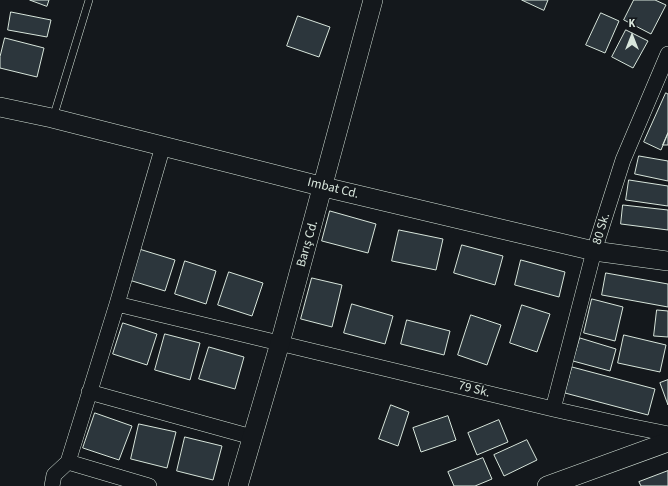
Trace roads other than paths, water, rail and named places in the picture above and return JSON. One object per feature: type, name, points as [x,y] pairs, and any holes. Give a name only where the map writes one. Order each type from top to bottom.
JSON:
[{"type":"street","name":"Barış Cd.","points":[[238,486],[324,187],[373,0]]},
{"type":"street","name":"80 Sk.","points":[[553,409],[594,252],[623,160],[668,54]]},
{"type":"street","name":"Imbat Cd.","points":[[0,107],[52,118],[324,187],[594,252],[668,261]]},
{"type":"street","points":[[52,486],[54,475],[68,462],[117,304],[163,146]]},
{"type":"street","name":"79 Sk.","points":[[117,304],[280,342],[553,409],[668,434]]},
{"type":"street","points":[[90,392],[252,437]]},
{"type":"street","points":[[547,486],[668,442]]},
{"type":"street","points":[[68,462],[149,486]]},
{"type":"lane","points":[[52,118],[89,0]]}]
